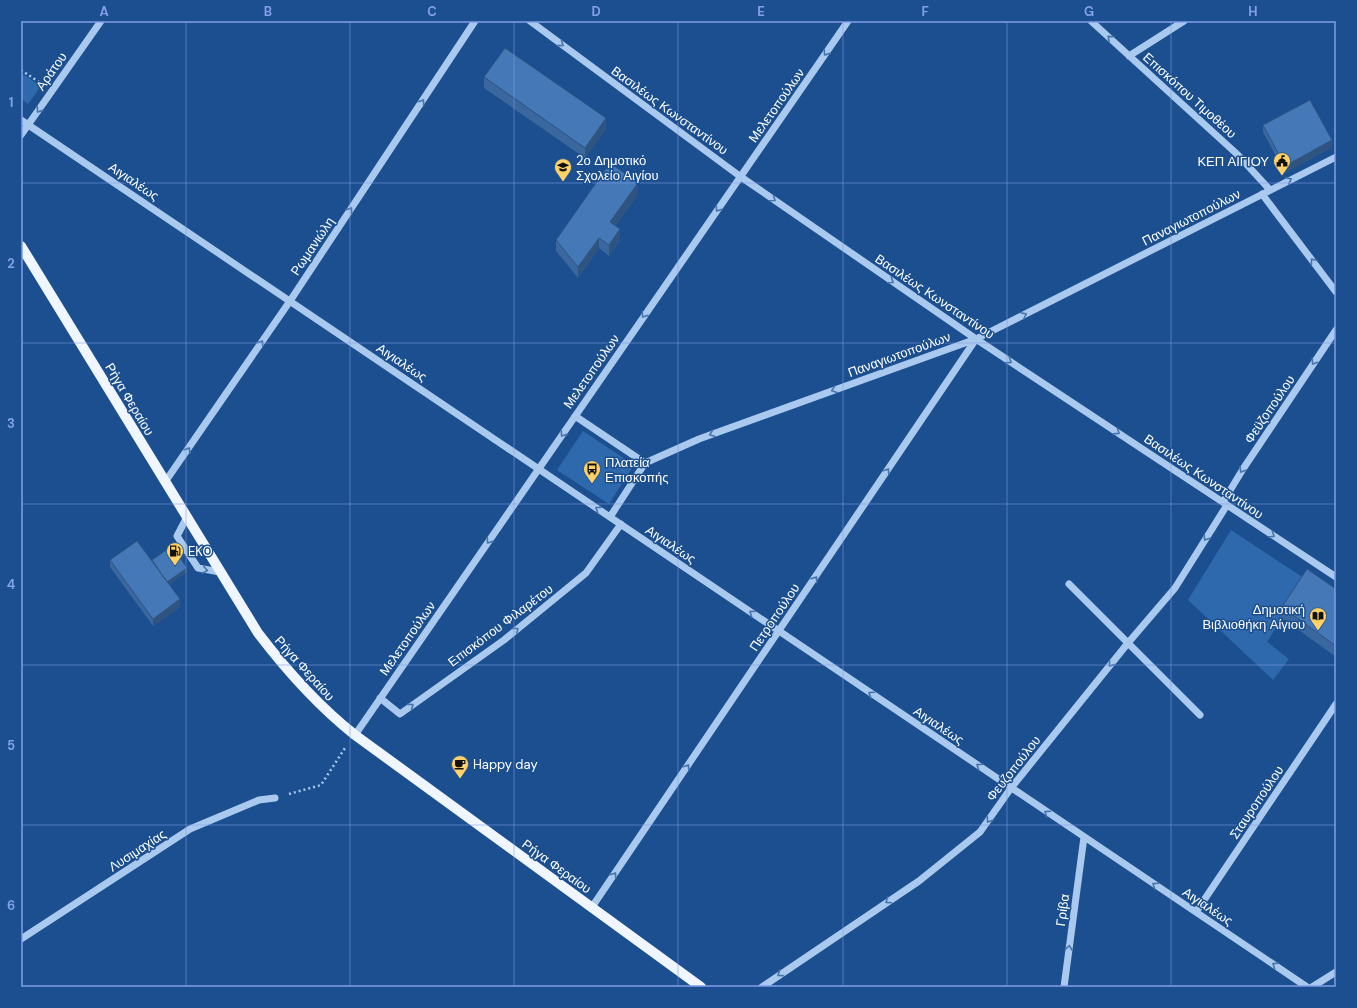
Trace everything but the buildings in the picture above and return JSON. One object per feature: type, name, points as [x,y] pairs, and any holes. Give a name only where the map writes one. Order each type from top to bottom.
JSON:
[{"type":"main road","name":"Ρήγα Φεραίου","points":[[21,246],[258,633],[274,654],[321,707],[354,735],[701,987]]},
{"type":"street","name":"Αράτου","points":[[21,135],[101,21]]},
{"type":"street","name":"Ρωμανιώλη","points":[[166,482],[290,301],[475,21]]},
{"type":"street","name":"Βασιλέως Κωνσταντίνου","points":[[530,21],[741,176],[976,339],[1336,577]]},
{"type":"street","name":"Μελετοπούλων","points":[[354,735],[848,21]]},
{"type":"street","name":"Επισκόπου Τιμοθέου","points":[[1091,21],[1238,155],[1270,190]]},
{"type":"street","points":[[1129,56],[1184,21]]},
{"type":"street","name":"Αιγιαλέως","points":[[21,120],[1307,987]]},
{"type":"street","name":"Παναγιωτοπούλων","points":[[645,463],[699,439],[976,339],[1336,157]]},
{"type":"street","points":[[1262,194],[1336,292]]},
{"type":"street","name":"Φεϋζοπούλου","points":[[1225,504],[1244,469],[1336,330]]},
{"type":"street","name":"Πετροπούλου","points":[[592,907],[976,339]]},
{"type":"street","points":[[575,416],[645,463],[610,517]]},
{"type":"street","name":"Φευζοπούλου","points":[[762,987],[918,880],[980,832],[1011,788],[1128,643],[1175,588],[1225,504]]},
{"type":"street","points":[[187,517],[177,536],[198,568],[220,572]]},
{"type":"street","name":"Επισκόπου Φιλαρέτου","points":[[380,698],[400,714],[504,640],[586,573],[621,524]]},
{"type":"street","points":[[1069,584],[1200,715]]},
{"type":"street","name":"Σταυροπούλου","points":[[1196,912],[1336,704]]},
{"type":"street","name":"Λυσιμαχίας","points":[[21,940],[190,829],[260,800],[275,798]]},
{"type":"street","name":"Γρίβα","points":[[1064,987],[1084,837]]},
{"type":"street","points":[[1312,987],[1336,972]]},
{"type":"path","points":[[21,70],[52,91]]},
{"type":"path","points":[[275,798],[321,785],[354,735]]},
{"type":"shaded area","points":[[21,73],[41,86],[28,104],[21,99]]},
{"type":"shaded area","points":[[583,431],[634,465],[609,504],[557,470]]},
{"type":"shaded area","points":[[1231,530],[1307,580],[1267,642],[1289,659],[1273,680],[1188,600]]},
{"type":"place","name":"ΚΕΠ ΑΙΓΙΟΥ","points":[[1282,176]]},
{"type":"place","name":"2ο Δημοτικό Σχολείο Αιγίου","points":[[563,182]]},
{"type":"place","name":"Πλατεία Επισκοπής","points":[[592,484]]},
{"type":"place","name":"EKO","points":[[175,566]]},
{"type":"place","name":"Δημοτική Βιβλιοθήκη Αίγιου","points":[[1318,631]]},
{"type":"place","name":"Happy day","points":[[460,779]]}]
